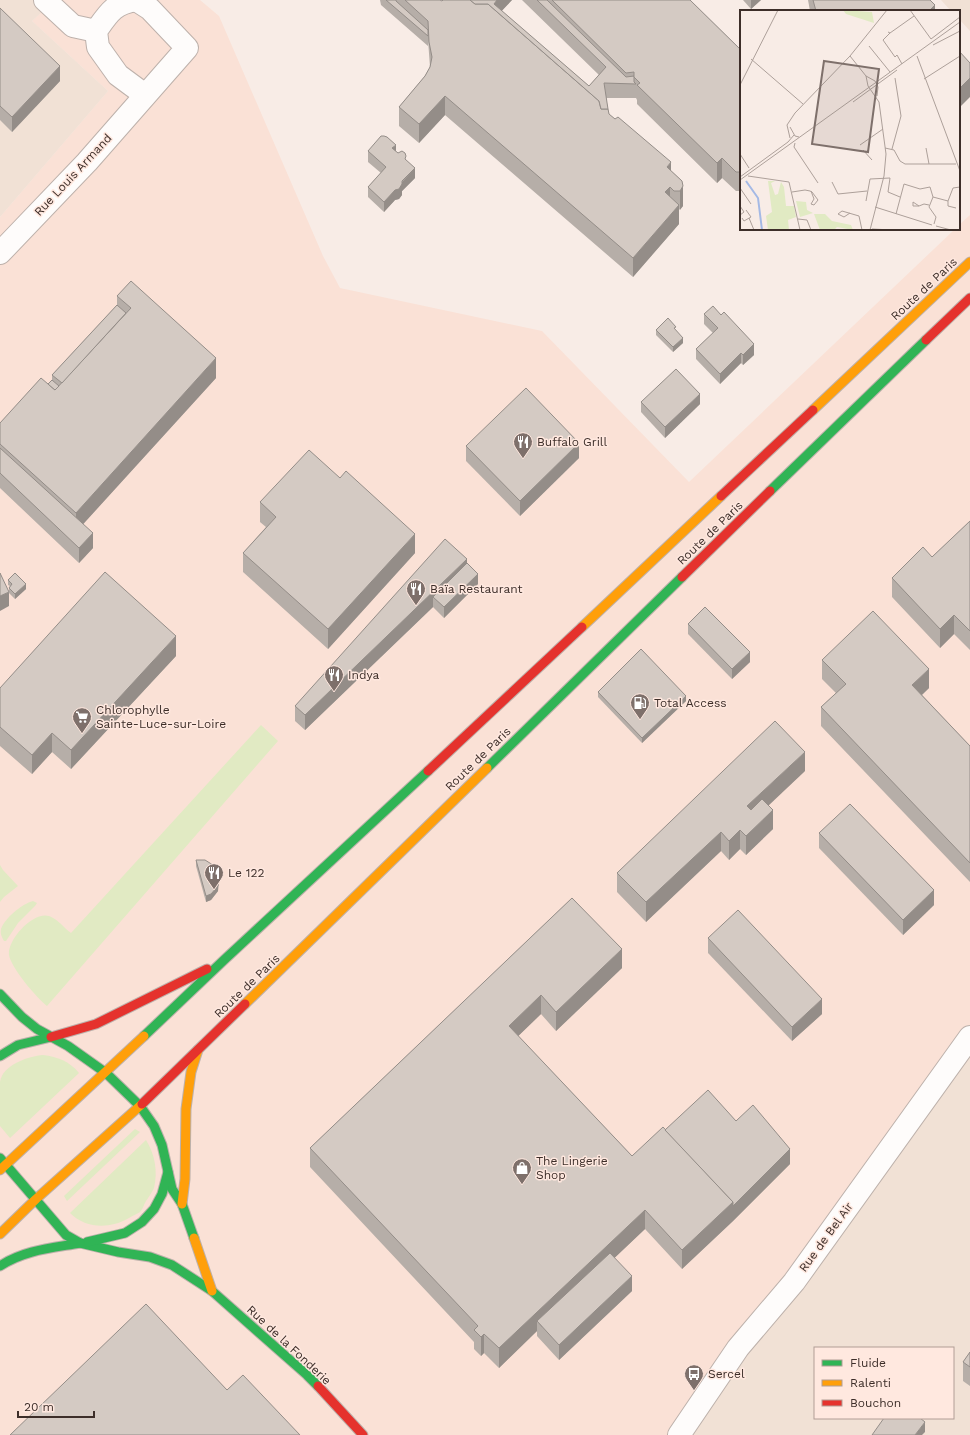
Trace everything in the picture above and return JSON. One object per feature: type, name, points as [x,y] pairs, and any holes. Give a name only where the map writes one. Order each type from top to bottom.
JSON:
[{"type":"main road","name":"Route de Paris","points":[[2,1164],[106,1073],[224,960],[483,720],[970,262]]},
{"type":"main road","name":"Route de Paris","points":[[0,1234],[36,1199],[140,1106],[775,486],[970,298]]},
{"type":"main road","points":[[0,1056],[5,1051],[17,1044],[96,1024],[224,960]]},
{"type":"main road","points":[[0,994],[22,1017],[37,1029],[68,1046],[106,1073],[140,1106],[154,1126],[162,1145],[172,1189],[182,1204],[212,1291]]},
{"type":"main road","points":[[182,1204],[185,1179],[186,1109],[191,1072],[198,1050]]},
{"type":"main road","points":[[2,1164],[36,1199],[66,1235],[80,1243]]},
{"type":"main road","points":[[0,1266],[9,1260],[30,1252],[125,1233],[142,1222],[154,1209],[162,1194],[168,1172]]},
{"type":"main road","name":"Rue de la Fonderie","points":[[80,1243],[118,1252],[150,1257],[172,1266],[212,1291],[307,1375],[363,1435]]},
{"type":"street","points":[[45,0],[73,26],[96,31]]},
{"type":"street","points":[[136,0],[150,9],[187,48],[145,96],[118,75],[98,47],[96,31],[109,11],[125,2],[136,0]]},
{"type":"street","name":"Rue Louis Armand","points":[[0,253],[87,162],[145,96]]},
{"type":"street","name":"Rue de Bel Air","points":[[679,1435],[738,1348],[794,1282],[970,1037]]},
{"type":"shaded area","points":[[0,0],[55,0],[32,21],[108,91],[0,217]]},
{"type":"shaded area","points":[[55,0],[200,0],[219,16],[323,256],[340,288],[542,331],[689,482],[954,230],[960,230],[960,224],[970,215],[970,1041],[690,1435],[0,1435],[0,217],[108,91],[32,21]]},
{"type":"shaded area","points":[[941,0],[970,0],[970,31],[960,20],[960,10],[950,10]]},
{"type":"shaded area","points":[[970,1041],[970,1435],[690,1435]]},
{"type":"green space","points":[[261,725],[278,741],[47,1006],[25,982],[14,967],[9,955],[9,949],[12,942],[22,928],[36,918],[49,916],[55,919],[71,933]]},
{"type":"green space","points":[[0,865],[18,886],[0,902]]},
{"type":"green space","points":[[33,901],[37,903],[35,906],[18,923],[6,941],[4,941],[1,935],[1,929],[6,920],[19,908]]},
{"type":"green space","points":[[43,1055],[63,1060],[79,1073],[10,1138],[0,1126],[0,1082],[2,1076],[17,1062]]},
{"type":"green space","points":[[135,1129],[140,1132],[67,1201],[64,1196]]},
{"type":"green space","points":[[146,1140],[154,1157],[156,1176],[154,1188],[140,1212],[122,1222],[98,1226],[83,1222],[70,1213]]},
{"type":"building","points":[[386,0],[396,0],[428,30],[428,36]]},
{"type":"building","points":[[405,0],[470,0],[475,4],[488,4],[599,101],[601,109],[608,109],[609,114],[615,119],[618,117],[671,162],[667,167],[682,181],[683,186],[680,191],[674,191],[670,187],[665,192],[679,205],[633,258],[445,96],[419,124],[399,107],[425,76],[430,67],[432,57],[429,42],[428,21]]},
{"type":"building","points":[[470,0],[497,0],[494,4],[589,86],[606,67],[537,0],[547,0],[626,77],[634,76],[634,82],[636,84],[604,83],[608,109],[601,109],[599,101],[488,4],[475,4]]},
{"type":"building","points":[[552,0],[690,0],[740,49],[740,172],[736,172],[722,158],[717,163],[637,85],[640,83],[634,77],[634,72],[626,73]]},
{"type":"building","points":[[813,0],[930,0],[935,5],[930,10],[816,10]]},
{"type":"building","points":[[0,8],[60,66],[12,117],[0,106]]},
{"type":"building","points":[[960,52],[970,63],[970,78],[960,88]]},
{"type":"building","points":[[381,136],[387,137],[396,145],[392,148],[398,153],[402,151],[405,153],[405,159],[415,168],[402,181],[399,189],[395,190],[384,202],[368,187],[386,167],[368,151]]},
{"type":"building","points":[[131,281],[216,358],[76,513],[0,444],[0,423],[41,378],[55,390],[131,308],[117,296]]},
{"type":"building","points":[[117,305],[126,313],[62,383],[52,375]]},
{"type":"building","points":[[713,306],[721,315],[724,312],[754,344],[743,355],[741,353],[720,374],[696,349],[718,328],[704,314]]},
{"type":"building","points":[[668,318],[683,338],[673,347],[656,330]]},
{"type":"building","points":[[676,369],[700,394],[665,427],[641,402]]},
{"type":"building","points":[[52,380],[59,386],[55,390],[48,384]]},
{"type":"building","name":"Buffalo Grill","points":[[526,388],[579,443],[520,501],[466,446]]},
{"type":"building","points":[[0,448],[93,533],[79,548],[0,473]]},
{"type":"building","points":[[309,450],[340,478],[346,471],[415,534],[328,629],[243,553],[276,517],[260,502]]},
{"type":"building","points":[[970,521],[970,631],[954,615],[940,629],[892,578],[923,547],[932,557]]},
{"type":"building","points":[[445,539],[467,559],[305,715],[295,706]]},
{"type":"building","points":[[467,563],[478,574],[444,607],[433,597]]},
{"type":"building","points":[[105,572],[176,636],[71,750],[52,733],[32,755],[0,727],[0,688]]},
{"type":"building","points":[[0,573],[9,592],[0,596]]},
{"type":"building","points":[[15,573],[26,584],[15,594],[9,588],[12,584],[8,580]]},
{"type":"building","points":[[705,607],[750,652],[732,669],[688,624]]},
{"type":"building","points":[[873,611],[929,669],[912,685],[970,746],[970,863],[821,707],[846,684],[822,660]]},
{"type":"building","points":[[641,649],[686,696],[642,738],[598,692]]},
{"type":"building","points":[[775,721],[805,752],[747,806],[751,810],[762,799],[773,810],[746,836],[740,830],[729,841],[721,832],[646,902],[617,873]]},
{"type":"building","points":[[850,804],[934,890],[903,920],[819,833]]},
{"type":"building","points":[[196,860],[205,860],[213,865],[219,872],[218,886],[211,894],[206,896]]},
{"type":"building","points":[[572,898],[622,949],[556,1012],[541,995],[509,1026],[632,1156],[663,1127],[733,1202],[682,1250],[645,1210],[499,1348],[484,1334],[481,1337],[474,1330],[478,1326],[310,1148]]},
{"type":"building","points":[[738,910],[822,999],[792,1027],[708,938]]},
{"type":"building","points":[[708,1090],[736,1121],[753,1105],[790,1149],[733,1206],[733,1202],[665,1130]]},
{"type":"building","points":[[610,1253],[632,1276],[559,1345],[537,1321]]},
{"type":"building","points":[[146,1304],[227,1390],[243,1375],[300,1435],[10,1435]]},
{"type":"building","points":[[970,1352],[970,1367],[963,1362]]},
{"type":"building","points":[[883,1419],[921,1419],[925,1422],[915,1435],[872,1435]]},
{"type":"traffic: fast","points":[[770,491],[926,340]]},
{"type":"traffic: fast","points":[[487,768],[682,577]]},
{"type":"traffic: fast","points":[[144,1036],[428,771]]},
{"type":"traffic: fast","points":[[0,994],[22,1017],[37,1029],[68,1046],[106,1073],[140,1106],[154,1126],[162,1145],[172,1189],[182,1204],[194,1238]]},
{"type":"traffic: fast","points":[[0,1056],[18,1045],[51,1037]]},
{"type":"traffic: fast","points":[[0,1158],[66,1235],[80,1243],[118,1252],[150,1257],[172,1265],[212,1291],[318,1386]]},
{"type":"traffic: fast","points":[[87,1242],[125,1233],[142,1222],[154,1209],[162,1194],[168,1172]]},
{"type":"traffic: fast","points":[[0,1266],[28,1253],[80,1243]]},
{"type":"traffic: slow","points":[[813,410],[970,262]]},
{"type":"traffic: slow","points":[[582,627],[721,496]]},
{"type":"traffic: slow","points":[[245,1004],[487,768]]},
{"type":"traffic: slow","points":[[0,1170],[144,1036]]},
{"type":"traffic: slow","points":[[182,1204],[185,1179],[186,1109],[191,1072],[198,1050]]},
{"type":"traffic: slow","points":[[0,1234],[36,1199],[142,1104]]},
{"type":"traffic: slow","points":[[194,1238],[212,1291]]},
{"type":"traffic: jam","points":[[926,340],[970,298]]},
{"type":"traffic: jam","points":[[721,496],[813,410]]},
{"type":"traffic: jam","points":[[682,577],[770,491]]},
{"type":"traffic: jam","points":[[428,771],[582,627]]},
{"type":"traffic: jam","points":[[51,1037],[96,1024],[207,969]]},
{"type":"traffic: jam","points":[[142,1104],[245,1004]]},
{"type":"traffic: jam","points":[[318,1386],[363,1435]]},
{"type":"place","name":"Buffalo Grill","points":[[523,459]]},
{"type":"place","name":"Baïa Restaurant","points":[[416,606]]},
{"type":"place","name":"Indya","points":[[334,692]]},
{"type":"place","name":"Total Access","points":[[640,720]]},
{"type":"place","name":"Chlorophylle Sainte-Luce-sur-Loire","points":[[82,734]]},
{"type":"place","name":"Le 122","points":[[214,890]]},
{"type":"place","name":"The Lingerie Shop","points":[[522,1185]]},
{"type":"place","name":"Sercel","points":[[694,1391]]}]
